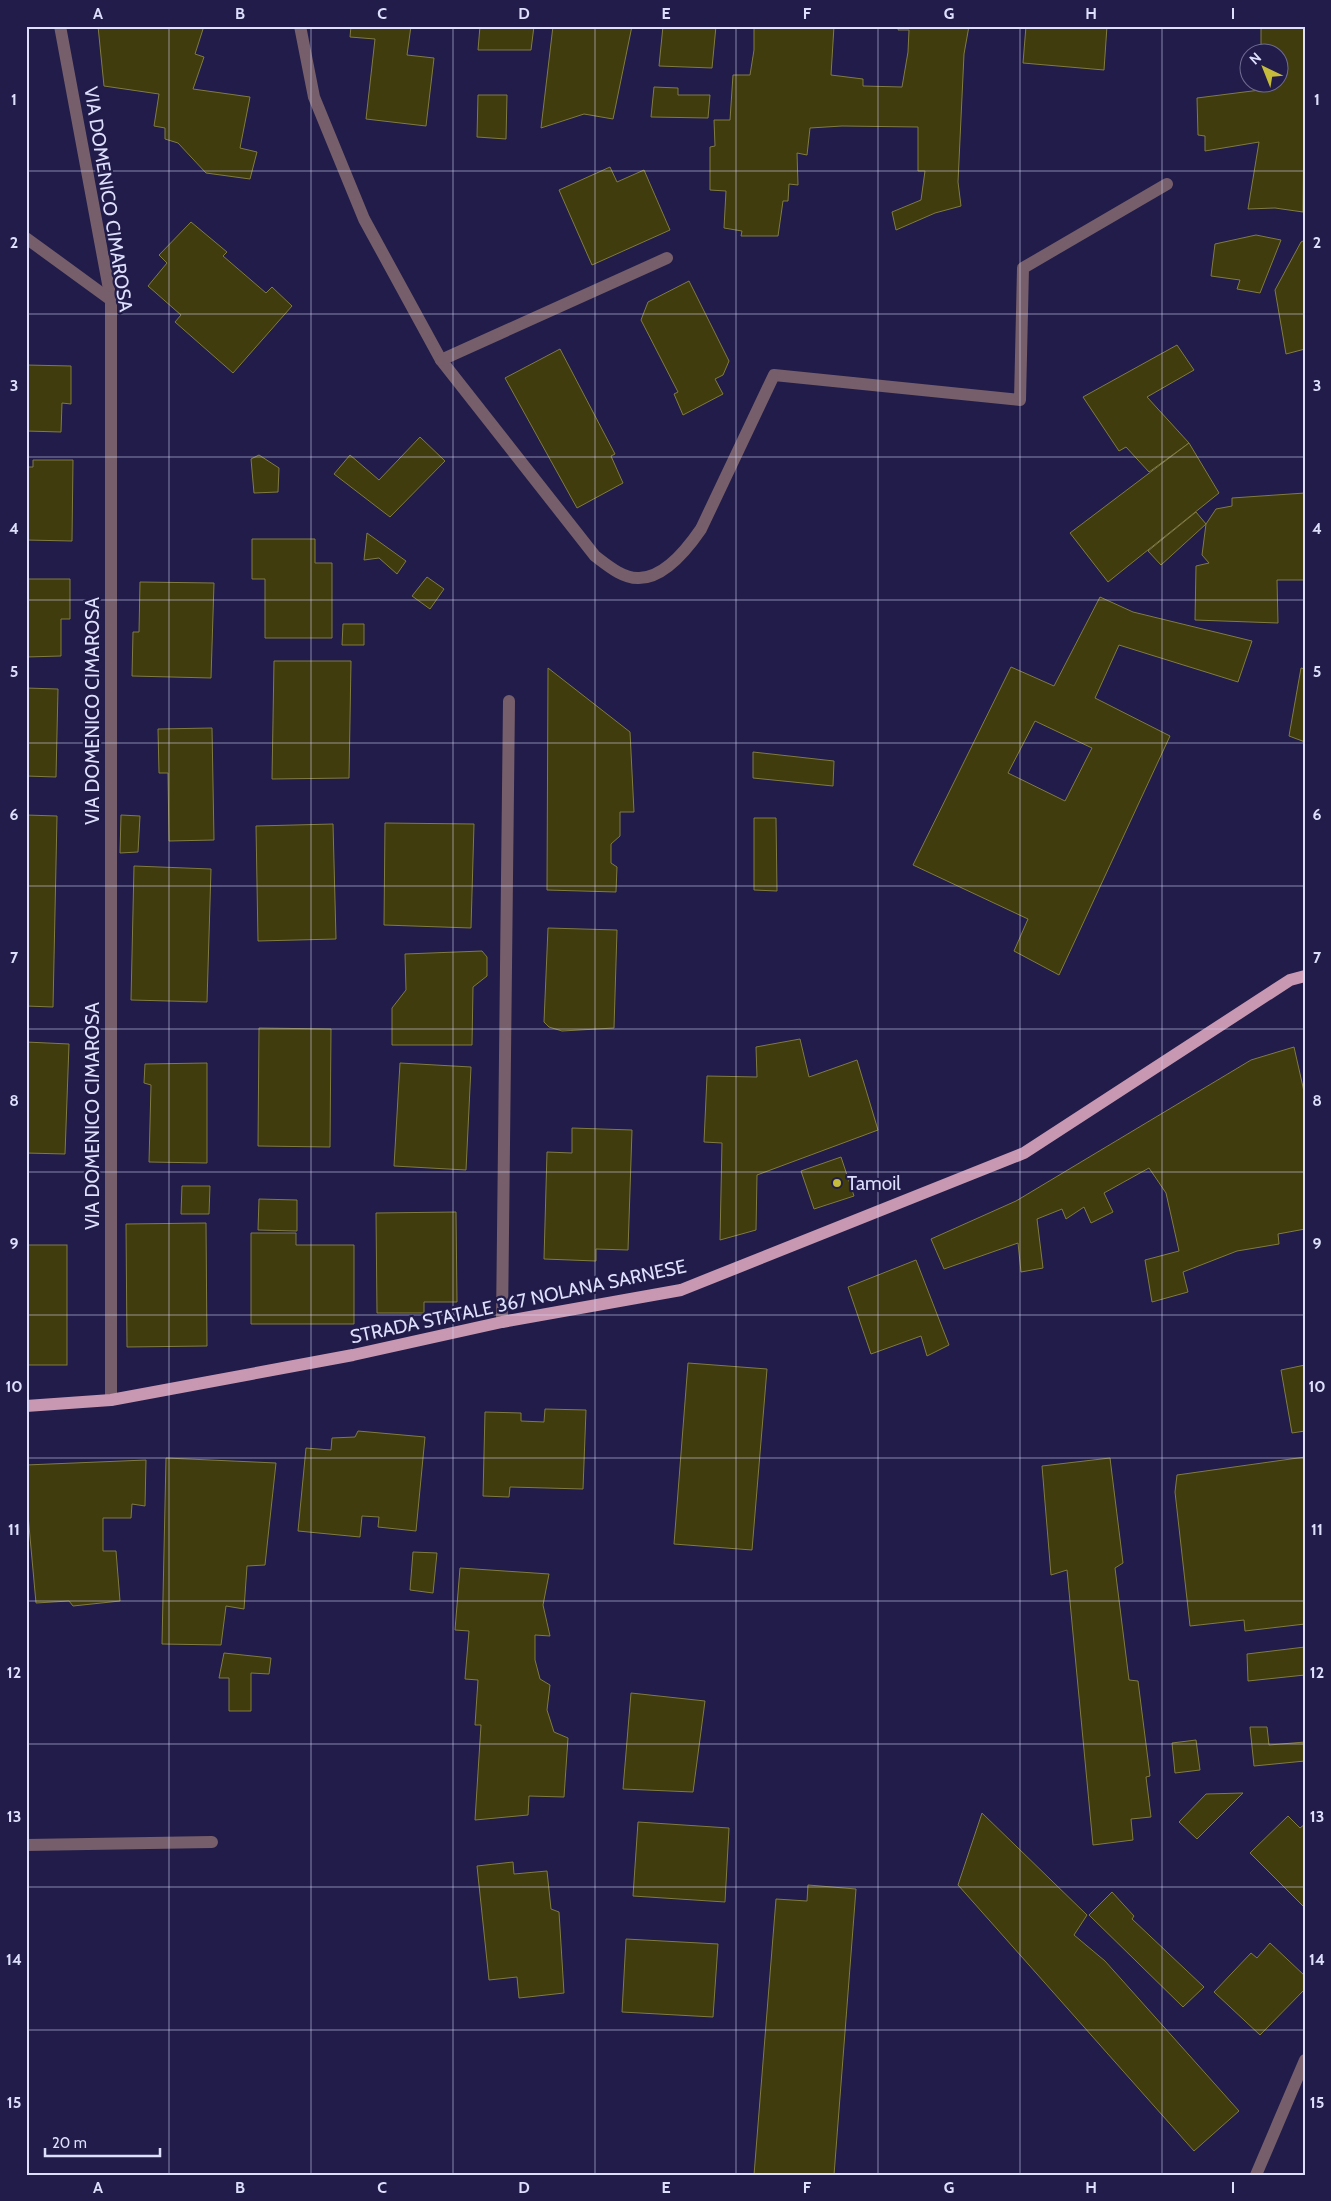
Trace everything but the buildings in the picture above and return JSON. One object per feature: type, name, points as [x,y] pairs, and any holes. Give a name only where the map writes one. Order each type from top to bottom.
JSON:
[{"type":"main road","name":"STRADA STATALE 367 NOLANA SARNESE","points":[[26,1406],[111,1400],[353,1354],[502,1322],[681,1290],[1024,1152],[1290,980],[1305,976]]},
{"type":"street","name":"VIA DOMENICO CIMAROSA","points":[[60,26],[111,300],[111,1400]]},
{"type":"street","points":[[300,26],[314,97],[364,220],[441,360],[595,556],[617,572],[639,578],[658,572],[674,562],[689,547],[701,530],[774,375],[1020,400],[1023,268],[1167,184]]},
{"type":"street","points":[[26,238],[111,300]]},
{"type":"street","points":[[441,360],[667,258]]},
{"type":"street","points":[[502,1322],[509,701]]},
{"type":"street","points":[[26,1845],[212,1842]]},
{"type":"street","points":[[1256,2175],[1305,2060]]},
{"type":"place","name":"Tamoil","points":[[837,1183]]}]
